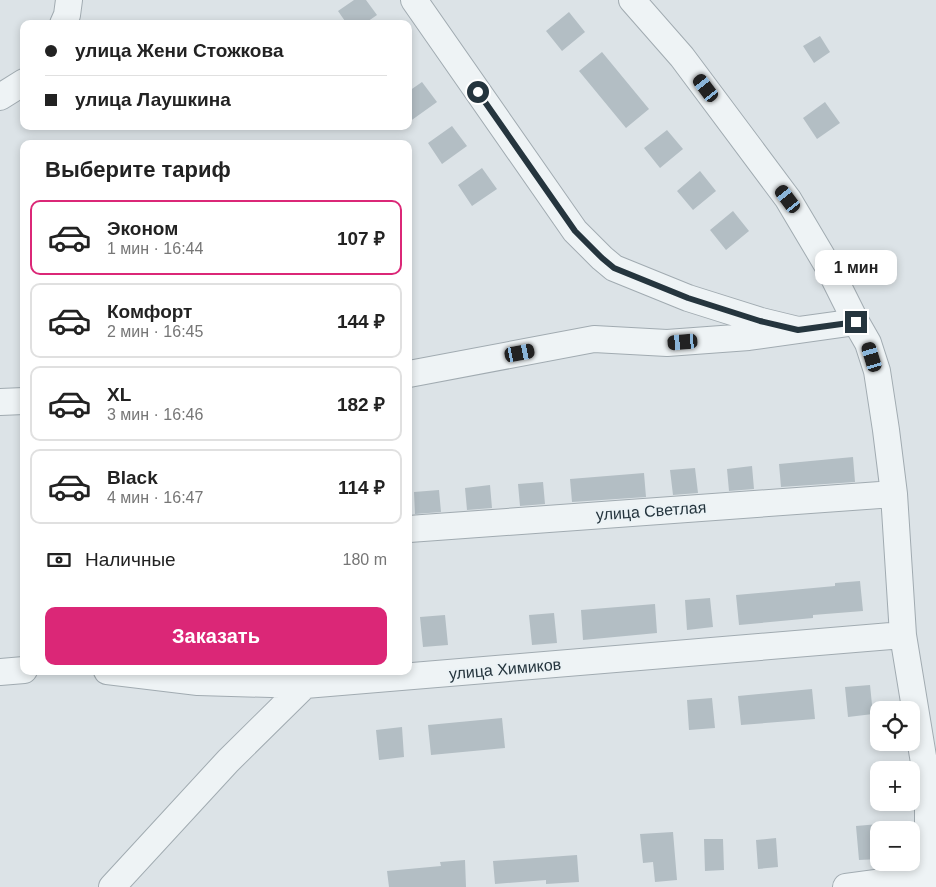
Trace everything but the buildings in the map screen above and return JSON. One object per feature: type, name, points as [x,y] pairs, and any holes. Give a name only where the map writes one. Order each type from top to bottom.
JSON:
[{"type":"street","points":[[65,20],[68,0]]},
{"type":"street","points":[[414,0],[575,231],[602,258],[614,268],[688,298],[760,321],[798,330]]},
{"type":"street","points":[[632,0],[682,57],[788,199],[830,268],[856,322],[868,342],[877,371],[894,494],[903,635],[932,786],[928,882],[846,887]]},
{"type":"street","points":[[0,97],[20,84]]},
{"type":"street","points":[[412,373],[594,339],[667,343],[749,336],[856,322]]},
{"type":"street","points":[[0,402],[20,401]]},
{"type":"street","name":"улица Светлая","points":[[412,529],[894,494]]},
{"type":"street","name":"улица Химиков","points":[[140,675],[198,682],[305,686],[903,635]]},
{"type":"street","points":[[0,672],[20,670]]},
{"type":"street","points":[[112,887],[228,762],[305,686]]},
{"type":"route","points":[[478,92],[575,231],[614,268],[688,298],[760,321],[798,330],[856,322]]}]
